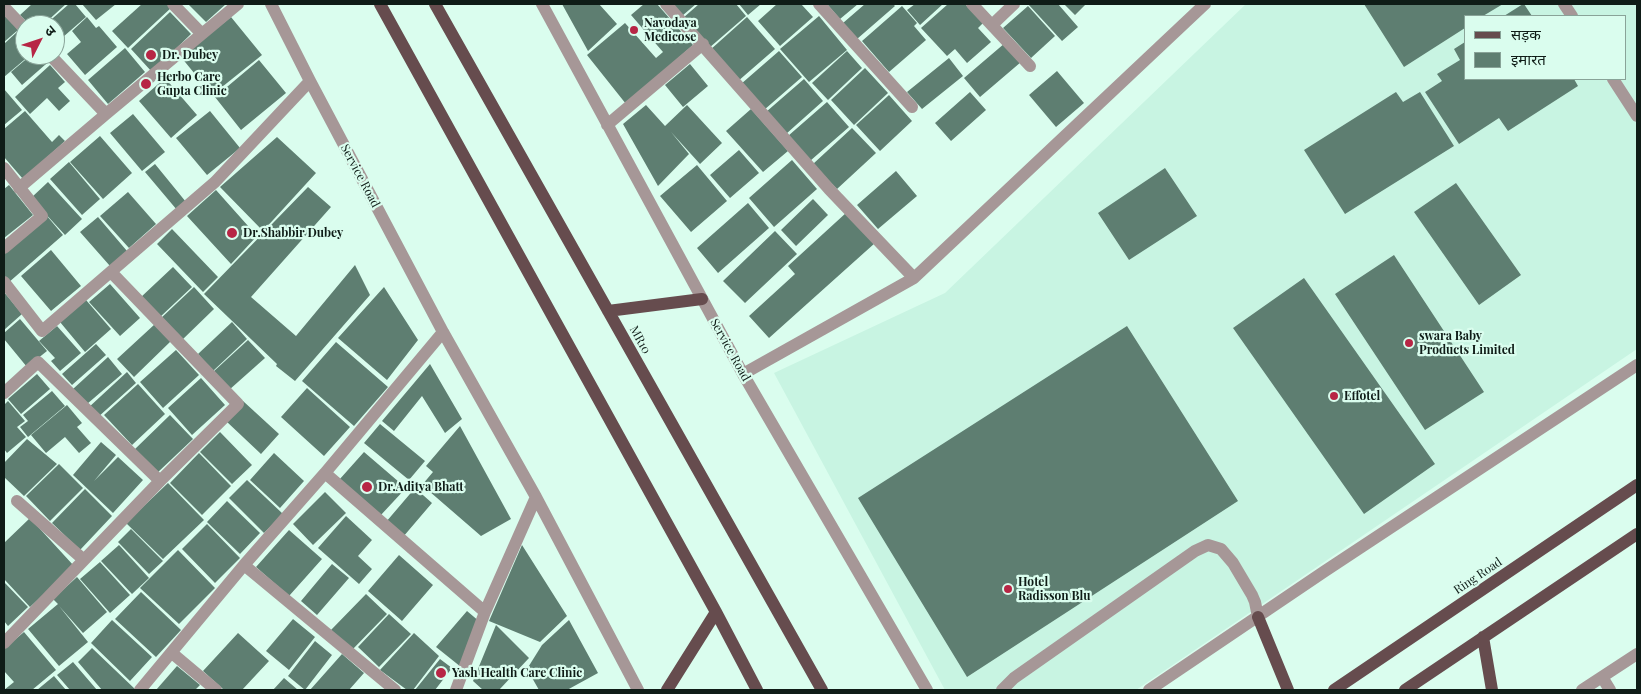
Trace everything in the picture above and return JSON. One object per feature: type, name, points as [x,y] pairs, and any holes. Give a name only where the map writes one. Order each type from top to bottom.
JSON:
[{"type":"main road","points":[[380,4],[716,612],[757,690]]},
{"type":"main road","name":"MR10","points":[[435,4],[822,690]]},
{"type":"main road","points":[[608,311],[702,299]]},
{"type":"main road","name":"Ring Road","points":[[1334,690],[1637,485]]},
{"type":"main road","points":[[1408,690],[1483,637],[1637,534]]},
{"type":"main road","points":[[667,690],[716,612]]},
{"type":"main road","points":[[1258,617],[1288,690]]},
{"type":"main road","points":[[1483,637],[1492,690]]},
{"type":"street","points":[[173,4],[202,34]]},
{"type":"street","points":[[20,188],[238,4]]},
{"type":"street","name":"Service Road","points":[[270,4],[443,332],[536,497],[638,690]]},
{"type":"street","name":"Service Road","points":[[542,4],[743,374],[928,690]]},
{"type":"street","points":[[666,4],[829,189],[914,278]]},
{"type":"street","points":[[819,4],[912,107]]},
{"type":"street","points":[[972,4],[1030,66]]},
{"type":"street","points":[[992,25],[1014,4]]},
{"type":"street","points":[[743,374],[914,278],[1205,4]]},
{"type":"street","points":[[1564,4],[1571,15]]},
{"type":"street","points":[[4,7],[15,19]]},
{"type":"street","points":[[607,125],[703,44]]},
{"type":"street","points":[[59,65],[106,114]]},
{"type":"street","points":[[1614,80],[1637,116]]},
{"type":"street","points":[[4,282],[42,330],[215,182],[310,81]]},
{"type":"street","points":[[4,168],[42,216],[4,248]]},
{"type":"street","points":[[7,635],[238,404],[111,272]]},
{"type":"street","points":[[140,690],[443,332]]},
{"type":"street","points":[[4,393],[38,362],[160,481]]},
{"type":"street","points":[[1149,690],[1333,565],[1637,365]]},
{"type":"street","points":[[325,473],[485,612]]},
{"type":"street","points":[[456,690],[485,612],[536,497]]},
{"type":"street","points":[[17,501],[84,560]]},
{"type":"street","points":[[1002,690],[1014,678],[1195,551],[1208,546],[1221,549],[1233,563],[1252,594],[1258,617]]},
{"type":"street","points":[[244,565],[395,690]]},
{"type":"street","points":[[172,653],[216,690]]},
{"type":"street","points":[[1582,690],[1637,654]]},
{"type":"street","points":[[1602,678],[1610,690]]},
{"type":"shaded area","points":[[1246,4],[1637,4],[1637,349],[1136,690],[945,690],[774,373],[945,293]]},
{"type":"building","points":[[32,4],[66,4],[54,15],[20,15]]},
{"type":"building","points":[[69,4],[75,4],[86,17],[65,35],[65,15],[56,15]]},
{"type":"building","points":[[82,4],[116,4],[96,20]]},
{"type":"building","points":[[142,4],[169,4],[172,7],[128,48],[112,31]]},
{"type":"building","points":[[188,4],[226,4],[206,22]]},
{"type":"building","points":[[562,4],[599,4],[617,24],[588,51]]},
{"type":"building","points":[[644,4],[657,4],[693,45],[626,104],[587,55],[625,23],[656,58],[663,52],[631,15]]},
{"type":"building","points":[[671,4],[696,4],[682,16]]},
{"type":"building","points":[[699,4],[736,4],[746,16],[709,48],[683,18]]},
{"type":"building","points":[[739,4],[761,4],[748,15]]},
{"type":"building","points":[[777,4],[801,4],[813,17],[780,46],[758,21]]},
{"type":"building","points":[[827,4],[858,4],[840,19]]},
{"type":"building","points":[[865,4],[893,4],[895,6],[857,39],[843,23]]},
{"type":"building","points":[[915,4],[943,4],[920,25],[907,10]]},
{"type":"building","points":[[948,4],[965,4],[983,23],[978,28],[991,42],[967,63],[955,49],[947,56],[921,28]]},
{"type":"building","points":[[1028,4],[1058,4],[1078,27],[1062,41]]},
{"type":"building","points":[[1064,4],[1086,4],[1075,15]]},
{"type":"building","points":[[1364,4],[1503,4],[1485,15],[1464,15],[1464,29],[1404,67]]},
{"type":"building","points":[[1523,4],[1531,15],[1506,15]]},
{"type":"building","points":[[902,6],[917,23],[914,26],[926,40],[889,72],[862,41]]},
{"type":"building","points":[[1028,6],[1055,36],[1031,58],[1003,28]]},
{"type":"building","points":[[170,12],[191,34],[152,72],[131,49]]},
{"type":"building","points":[[6,15],[15,26],[15,33],[4,42],[4,17]]},
{"type":"building","points":[[819,16],[847,50],[809,82],[780,49]]},
{"type":"building","points":[[87,17],[96,28],[99,26],[117,47],[85,75],[67,54],[81,42],[72,31]]},
{"type":"building","points":[[231,17],[262,55],[212,95],[181,57]]},
{"type":"building","points":[[747,17],[775,49],[737,82],[710,50]]},
{"type":"building","points":[[15,34],[15,65],[18,65],[4,77],[4,44]]},
{"type":"building","points":[[1005,43],[1021,62],[980,97],[964,78]]},
{"type":"building","points":[[1464,43],[1464,80],[1575,80],[1578,86],[1508,131],[1499,118],[1459,144],[1425,92],[1442,81],[1437,74],[1460,60],[1454,49]]},
{"type":"building","points":[[125,48],[145,72],[108,104],[88,80]]},
{"type":"building","points":[[779,51],[802,77],[764,110],[741,84]]},
{"type":"building","points":[[847,51],[862,68],[828,100],[812,83]]},
{"type":"building","points":[[949,58],[963,76],[922,109],[907,92]]},
{"type":"building","points":[[259,60],[286,93],[241,130],[215,97]]},
{"type":"building","points":[[690,64],[708,86],[683,107],[665,85]]},
{"type":"building","points":[[19,65],[45,65],[22,85],[11,72]]},
{"type":"building","points":[[50,65],[65,82],[58,88],[70,101],[59,111],[47,98],[30,114],[15,97]]},
{"type":"building","points":[[865,68],[888,93],[854,125],[831,100]]},
{"type":"building","points":[[1057,71],[1084,103],[1056,127],[1029,95]]},
{"type":"building","points":[[165,78],[197,115],[171,138],[139,101]]},
{"type":"building","points":[[804,79],[823,101],[786,134],[766,112]]},
{"type":"building","points":[[4,89],[22,110],[4,125]]},
{"type":"building","points":[[970,92],[986,110],[951,141],[935,123]]},
{"type":"building","points":[[1396,92],[1403,102],[1420,92],[1454,146],[1345,214],[1304,150]]},
{"type":"building","points":[[889,95],[912,121],[880,151],[856,125]]},
{"type":"building","points":[[827,102],[849,127],[810,161],[788,136]]},
{"type":"building","points":[[646,105],[665,126],[687,105],[722,143],[700,164],[671,132],[689,154],[658,186],[623,124]]},
{"type":"building","points":[[751,109],[788,151],[763,172],[726,131]]},
{"type":"building","points":[[25,111],[52,142],[59,135],[65,141],[23,179],[4,157],[4,129]]},
{"type":"building","points":[[210,111],[240,148],[207,175],[176,138]]},
{"type":"building","points":[[133,114],[165,152],[142,171],[110,133]]},
{"type":"building","points":[[852,128],[876,153],[837,189],[813,164]]},
{"type":"building","points":[[100,136],[132,173],[103,199],[70,162]]},
{"type":"building","points":[[277,137],[316,173],[263,231],[220,187]]},
{"type":"building","points":[[739,150],[759,173],[730,198],[710,175]]},
{"type":"building","points":[[792,160],[817,189],[774,227],[749,198]]},
{"type":"building","points":[[69,162],[100,199],[82,215],[50,179]]},
{"type":"building","points":[[155,164],[186,202],[177,210],[145,172]]},
{"type":"building","points":[[697,165],[727,201],[691,232],[660,196]]},
{"type":"building","points":[[1165,168],[1197,216],[1129,260],[1098,213]]},
{"type":"building","points":[[896,171],[917,196],[878,229],[857,205]]},
{"type":"building","points":[[48,182],[82,219],[65,235],[31,198]]},
{"type":"building","points":[[1456,183],[1521,275],[1479,305],[1414,212]]},
{"type":"building","points":[[9,185],[33,215],[4,238],[4,189]]},
{"type":"building","points":[[308,187],[331,207],[251,297],[296,336],[355,265],[370,295],[295,381],[276,366],[277,364],[204,294]]},
{"type":"building","points":[[216,190],[257,236],[231,264],[187,216]]},
{"type":"building","points":[[128,192],[156,224],[129,248],[100,216]]},
{"type":"building","points":[[813,199],[828,215],[796,246],[781,230]]},
{"type":"building","points":[[748,203],[769,228],[718,273],[697,248]]},
{"type":"building","points":[[847,212],[875,243],[769,338],[749,316],[795,274],[788,266]]},
{"type":"building","points":[[47,216],[63,235],[8,283],[4,278],[4,254]]},
{"type":"building","points":[[98,217],[127,251],[110,266],[80,232]]},
{"type":"building","points":[[172,229],[218,277],[203,292],[157,244]]},
{"type":"building","points":[[775,231],[797,254],[745,303],[723,281]]},
{"type":"building","points":[[51,250],[81,286],[51,311],[21,276]]},
{"type":"building","name":"swara Baby Products Limited","points":[[1394,255],[1484,392],[1425,430],[1335,294]]},
{"type":"building","points":[[173,267],[192,287],[159,318],[140,298]]},
{"type":"building","name":"Effotel","points":[[1304,278],[1435,464],[1364,514],[1233,328]]},
{"type":"building","points":[[110,284],[140,318],[120,336],[89,302]]},
{"type":"building","points":[[194,287],[214,309],[181,341],[160,319]]},
{"type":"building","points":[[384,287],[418,340],[387,380],[338,338]]},
{"type":"building","points":[[4,292],[22,314],[4,330]]},
{"type":"building","points":[[86,300],[111,329],[85,352],[60,322]]},
{"type":"building","points":[[20,319],[47,351],[27,367],[4,339],[4,333]]},
{"type":"building","points":[[232,322],[247,339],[213,371],[198,354]]},
{"type":"building","points":[[155,324],[171,341],[134,377],[117,359]]},
{"type":"building","points":[[57,326],[81,353],[60,371],[51,361],[55,358],[39,341]]},
{"type":"building","name":"Hotel Radisson Blu","points":[[1127,326],[1238,501],[967,677],[858,498]]},
{"type":"building","points":[[248,340],[265,358],[229,390],[213,372]]},
{"type":"building","points":[[336,342],[388,387],[354,426],[302,381]]},
{"type":"building","points":[[96,344],[106,355],[72,385],[62,374]]},
{"type":"building","points":[[176,350],[199,375],[163,408],[140,382]]},
{"type":"building","points":[[108,357],[122,374],[87,404],[73,389]]},
{"type":"building","points":[[430,364],[462,419],[445,433],[422,396],[394,431],[382,421]]},
{"type":"building","points":[[127,372],[136,383],[97,418],[88,408]]},
{"type":"building","points":[[37,374],[50,389],[21,414],[8,399]]},
{"type":"building","points":[[201,378],[225,405],[192,435],[168,408]]},
{"type":"building","points":[[138,384],[165,414],[132,445],[104,415]]},
{"type":"building","points":[[307,388],[350,427],[324,456],[281,417]]},
{"type":"building","points":[[52,391],[65,406],[28,437],[20,427],[28,421],[23,415]]},
{"type":"building","points":[[8,401],[25,421],[17,427],[26,437],[7,453],[4,449],[4,405]]},
{"type":"building","points":[[243,401],[279,434],[261,454],[226,421]]},
{"type":"building","points":[[67,405],[82,423],[77,427],[91,443],[79,453],[65,437],[46,453],[31,435]]},
{"type":"building","points":[[170,415],[193,439],[156,474],[134,450]]},
{"type":"building","points":[[380,424],[425,461],[409,480],[364,443]]},
{"type":"building","points":[[460,426],[511,519],[481,536],[422,485],[433,472],[426,466]]},
{"type":"building","points":[[220,432],[252,465],[232,484],[200,452]]},
{"type":"building","points":[[27,439],[57,464],[24,496],[4,477],[4,463]]},
{"type":"building","points":[[101,442],[116,455],[94,481],[118,457],[143,480],[113,513],[73,475]]},
{"type":"building","points":[[364,452],[406,488],[380,516],[339,480]]},
{"type":"building","points":[[199,453],[231,486],[202,515],[170,483]]},
{"type":"building","points":[[274,453],[304,481],[280,508],[250,480]]},
{"type":"building","points":[[59,464],[83,488],[50,521],[26,496]]},
{"type":"building","points":[[247,480],[283,514],[264,533],[229,498]]},
{"type":"building","points":[[168,483],[204,520],[163,559],[126,523]]},
{"type":"building","points":[[415,488],[432,503],[403,537],[386,522]]},
{"type":"building","points":[[85,489],[112,516],[80,550],[52,523]]},
{"type":"building","points":[[325,492],[346,513],[313,545],[293,524]]},
{"type":"building","points":[[227,501],[260,533],[240,554],[207,522]]},
{"type":"building","points":[[346,516],[372,540],[358,556],[372,569],[359,584],[318,548]]},
{"type":"building","points":[[30,518],[74,566],[30,607],[4,579],[4,543]]},
{"type":"building","points":[[207,524],[240,558],[215,583],[182,549]]},
{"type":"building","points":[[131,529],[163,561],[149,574],[118,542]]},
{"type":"building","points":[[289,530],[322,559],[289,596],[256,567]]},
{"type":"building","points":[[119,545],[149,578],[132,594],[101,561]]},
{"type":"building","points":[[522,545],[567,616],[540,642],[489,621]]},
{"type":"building","points":[[178,550],[215,588],[179,624],[140,588]]},
{"type":"building","points":[[399,555],[433,585],[402,621],[368,591]]},
{"type":"building","points":[[100,562],[130,595],[110,613],[80,579]]},
{"type":"building","points":[[332,564],[349,578],[317,615],[301,601]]},
{"type":"building","points":[[77,577],[107,612],[83,633],[59,606],[88,642],[59,666],[28,629],[58,604],[53,599]]},
{"type":"building","points":[[4,582],[28,607],[8,626],[4,621]]},
{"type":"building","points":[[141,592],[181,630],[156,657],[115,619]]},
{"type":"building","points":[[366,594],[387,614],[352,650],[331,630]]},
{"type":"building","points":[[467,611],[480,622],[461,667],[436,647]]},
{"type":"building","points":[[389,614],[411,634],[379,667],[358,647]]},
{"type":"building","points":[[293,619],[315,637],[289,670],[266,651]]},
{"type":"building","points":[[112,620],[152,657],[130,681],[91,643]]},
{"type":"building","points":[[569,620],[598,673],[567,690],[539,690],[527,669],[542,645]]},
{"type":"building","points":[[496,625],[529,658],[499,690],[483,690],[473,681]]},
{"type":"building","points":[[24,632],[56,670],[32,690],[4,690],[14,682],[4,671],[4,649]]},
{"type":"building","points":[[238,633],[269,661],[242,690],[224,690],[203,671]]},
{"type":"building","points":[[414,633],[439,656],[413,690],[407,690],[380,670]]},
{"type":"building","points":[[315,641],[332,655],[305,690],[288,676]]},
{"type":"building","points":[[92,648],[136,690],[102,690],[78,662]]},
{"type":"building","points":[[342,654],[364,673],[349,690],[310,690]]},
{"type":"building","points":[[440,659],[452,668],[435,690],[415,690]]},
{"type":"building","points":[[73,662],[97,690],[70,690],[57,675]]},
{"type":"building","points":[[177,666],[200,685],[195,690],[156,690]]},
{"type":"building","points":[[54,676],[66,690],[37,690]]},
{"type":"building","points":[[284,678],[298,690],[273,690]]},
{"type":"place","name":"Navodaya Medicose","points":[[634,30]]},
{"type":"place","name":"Dr. Dubey","points":[[151,55]]},
{"type":"place","name":"Herbo Care Gupta Clinic","points":[[146,84]]},
{"type":"place","name":"Dr.Shabbir Dubey","points":[[232,233]]},
{"type":"place","name":"swara Baby Products Limited","points":[[1409,343]]},
{"type":"place","name":"Effotel","points":[[1334,396]]},
{"type":"place","name":"Dr.Aditya Bhatt","points":[[367,487]]},
{"type":"place","name":"Hotel Radisson Blu","points":[[1008,589]]},
{"type":"place","name":"Yash Health Care Clinic","points":[[441,673]]}]
